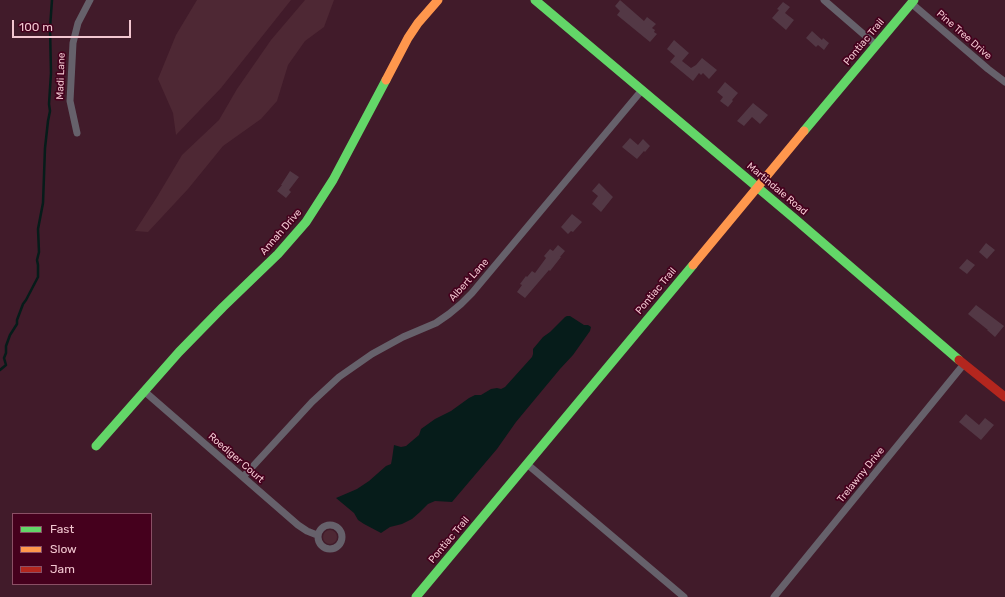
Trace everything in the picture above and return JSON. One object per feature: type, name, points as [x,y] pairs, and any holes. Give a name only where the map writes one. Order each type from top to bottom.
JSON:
[{"type":"street","name":"Madi Lane","points":[[77,133],[70,101],[72,51],[75,30],[80,17],[90,0]]},
{"type":"street","name":"Annah Drive","points":[[96,446],[202,328],[278,254],[306,222],[333,180],[408,38],[418,23],[438,0]]},
{"type":"street","name":"Martindale Road","points":[[534,0],[758,187],[964,364],[1005,397]]},
{"type":"street","points":[[824,0],[876,44]]},
{"type":"street","name":"Pontiac Trail","points":[[416,597],[876,44],[913,2]]},
{"type":"street","name":"Pine Tree Drive","points":[[913,2],[988,69],[1005,82]]},
{"type":"street","name":"Albert Lane","points":[[243,477],[312,402],[339,377],[392,342],[436,323],[461,304],[477,287],[642,90]]},
{"type":"street","name":"Trelawny Drive","points":[[774,597],[964,364]]},
{"type":"street","name":"Roediger Court","points":[[144,391],[298,524],[307,531],[318,535]]},
{"type":"street","points":[[527,464],[684,597]]},
{"type":"shaded area","points":[[197,0],[291,0],[221,88],[176,135],[173,113],[158,79],[176,35]]},
{"type":"shaded area","points":[[305,0],[334,0],[324,27],[305,41],[288,65],[277,101],[261,119],[223,146],[188,189],[148,232],[135,231],[182,155],[219,120],[237,89],[271,40]]},
{"type":"shaded area","points":[[567,316],[570,316],[584,325],[588,325],[591,327],[590,331],[573,355],[516,422],[497,449],[452,502],[435,501],[428,504],[412,519],[402,524],[390,527],[381,533],[358,520],[354,513],[336,498],[357,489],[386,466],[391,464],[394,445],[401,447],[406,446],[419,435],[421,429],[469,398],[475,395],[481,395],[491,389],[501,389],[505,387],[532,357],[533,349],[543,337]]},
{"type":"shaded area","points":[[327,530],[333,530],[337,534],[337,540],[333,544],[327,544],[323,540],[323,534]]},
{"type":"building","points":[[620,0],[644,21],[647,17],[656,24],[652,28],[657,34],[650,42],[617,15],[620,11],[615,6]]},
{"type":"building","points":[[783,2],[790,7],[785,13],[794,20],[786,30],[772,18],[779,10],[777,9]]},
{"type":"building","points":[[812,31],[822,40],[823,38],[829,43],[824,50],[818,45],[816,47],[806,38]]},
{"type":"building","points":[[674,40],[689,53],[682,61],[691,68],[702,58],[717,70],[709,79],[703,73],[701,75],[699,73],[693,81],[670,62],[675,56],[667,49]]},
{"type":"building","points":[[725,82],[738,93],[728,107],[720,101],[723,97],[717,92]]},
{"type":"building","points":[[753,103],[768,115],[760,124],[752,117],[744,126],[737,121]]},
{"type":"building","points":[[630,138],[638,145],[643,139],[650,146],[637,159],[622,147]]},
{"type":"building","points":[[290,171],[299,177],[289,190],[291,192],[286,198],[277,191]]},
{"type":"building","points":[[599,183],[613,197],[601,212],[592,204],[598,196],[592,191]]},
{"type":"building","points":[[572,214],[582,222],[573,232],[571,231],[568,234],[561,227]]},
{"type":"building","points":[[986,243],[995,250],[987,259],[979,252]]},
{"type":"building","points":[[558,245],[565,251],[550,271],[549,270],[525,298],[517,292],[522,285],[520,284],[532,271],[535,273],[546,258],[544,256],[550,249],[553,251]]},
{"type":"building","points":[[967,259],[975,265],[967,274],[959,268]]},
{"type":"building","points":[[976,305],[1004,326],[995,337],[968,314]]},
{"type":"building","points":[[966,414],[979,425],[985,418],[994,425],[981,440],[959,422]]},
{"type":"waterway","points":[[0,370],[6,365],[4,358],[10,335],[17,324],[23,304],[38,277],[38,229],[43,203],[45,148],[50,111],[50,28],[52,0]]},
{"type":"traffic: fast","points":[[535,0],[795,219],[959,360]]},
{"type":"traffic: fast","points":[[804,131],[914,0]]},
{"type":"traffic: fast","points":[[96,446],[179,352],[278,254],[306,222],[333,180],[386,80]]},
{"type":"traffic: fast","points":[[416,597],[693,265]]},
{"type":"traffic: slow","points":[[386,80],[408,38],[418,23],[438,0]]},
{"type":"traffic: slow","points":[[693,265],[804,131]]},
{"type":"traffic: jam","points":[[959,360],[1005,397]]}]
